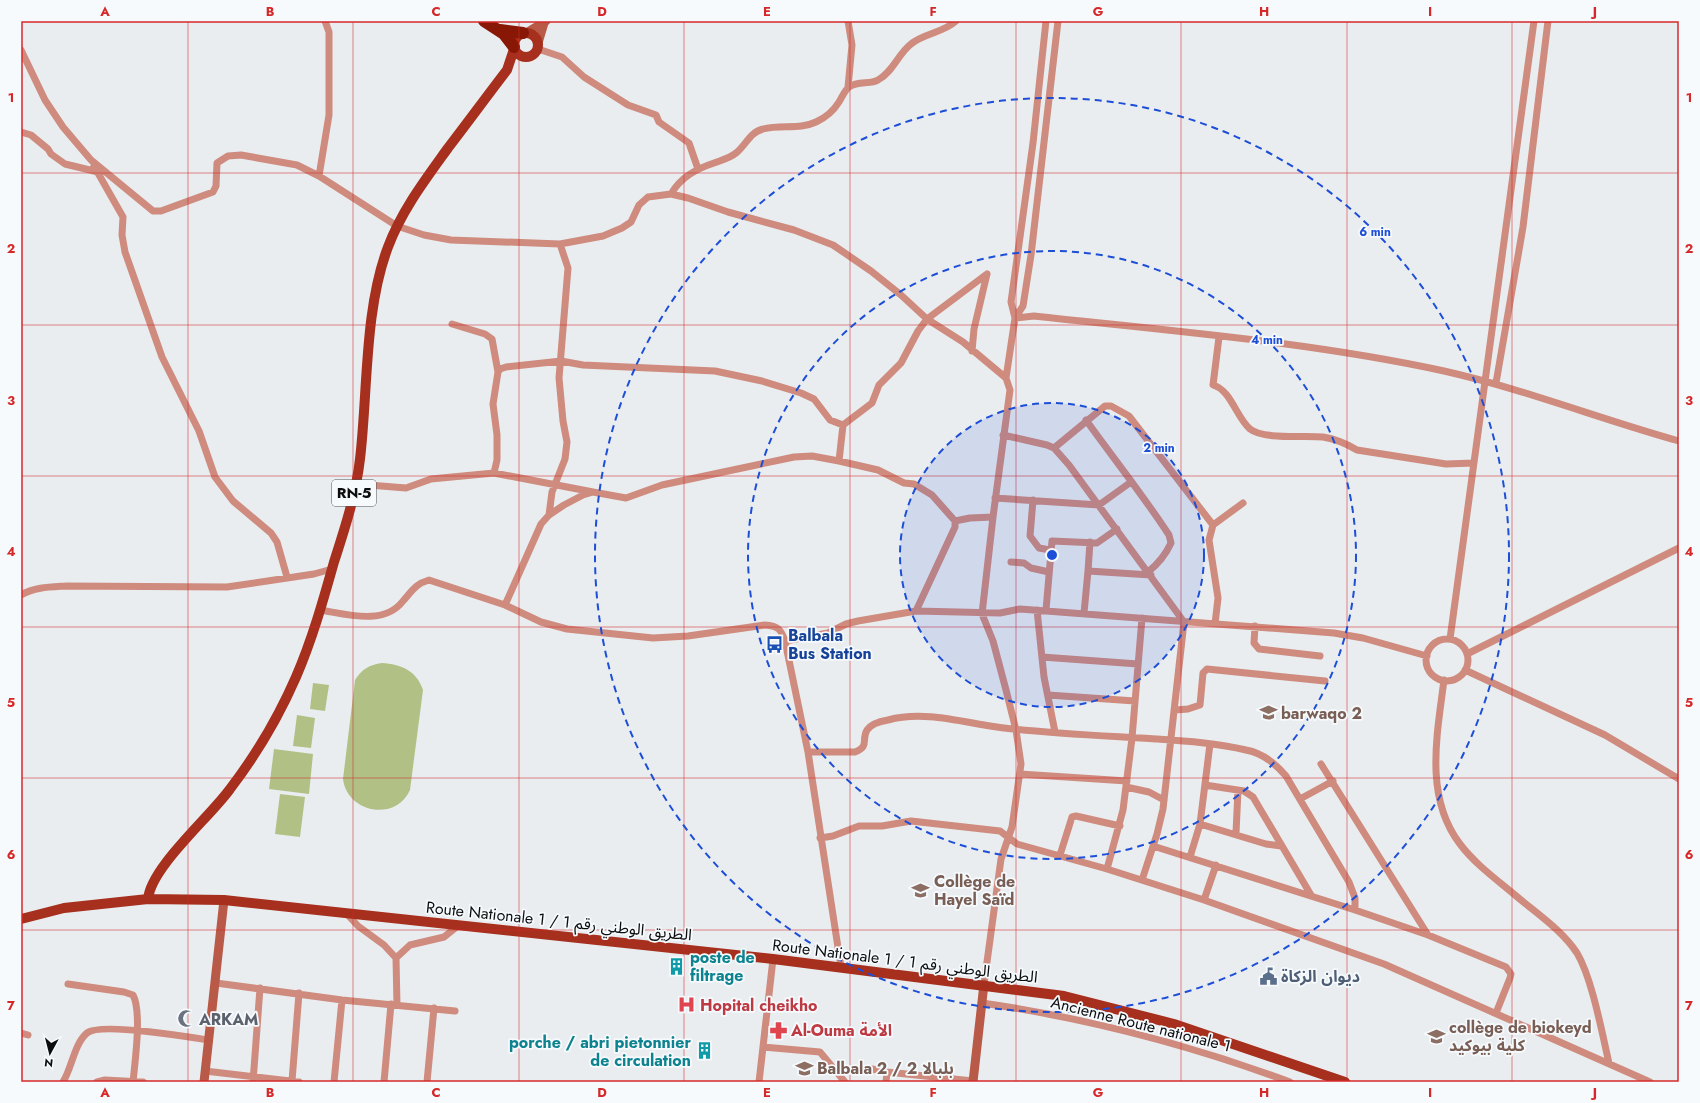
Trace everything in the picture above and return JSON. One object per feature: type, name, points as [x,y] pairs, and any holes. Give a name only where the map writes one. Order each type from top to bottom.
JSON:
[{"type":"highway","points":[[484,21],[500,30],[525,33]]},
{"type":"highway","points":[[500,30],[514,48]]},
{"type":"main road","points":[[525,33],[534,36],[538,46],[534,54],[529,57],[520,56],[514,48],[515,40],[525,33]]},
{"type":"main road","name":"RN-5","points":[[148,899],[150,888],[155,877],[183,842],[224,798],[258,748],[295,679],[320,610],[356,484],[375,297],[383,260],[397,226],[421,186],[507,70],[514,48]]},
{"type":"main road","name":"RN-5","points":[[507,70],[529,57]]},
{"type":"main road","name":"Route Nationale 1 / الطريق الوطني رقم 1","points":[[21,919],[64,908],[148,899],[224,900],[841,967],[1064,996],[1174,1024],[1345,1082]]},
{"type":"street","points":[[319,176],[329,115],[329,32],[325,21]]},
{"type":"street","points":[[671,194],[677,184],[698,169],[730,157],[738,152],[754,132],[774,127],[805,126],[817,122],[838,104],[848,87],[852,45],[848,21]]},
{"type":"street","points":[[848,87],[855,84],[876,82],[884,77],[898,57],[910,44],[925,35],[945,28],[956,21]]},
{"type":"street","points":[[872,1069],[920,1079],[973,1082],[1001,859],[1013,822],[1021,764],[1016,730],[993,641],[982,614],[992,517],[1010,390],[1006,378],[1015,318],[1011,302],[1033,143],[1046,21]]},
{"type":"street","points":[[1015,318],[1023,306],[1031,255],[1058,21]]},
{"type":"street","points":[[1450,639],[1534,21]]},
{"type":"street","points":[[1496,383],[1523,227],[1548,21]]},
{"type":"street","points":[[545,22],[538,46],[562,57],[584,77],[628,105],[636,109],[656,114],[658,122],[689,144],[698,169]]},
{"type":"street","points":[[525,33],[545,22]]},
{"type":"street","points":[[21,50],[45,100],[63,127],[91,160],[123,217],[122,235],[125,252],[162,357],[200,431],[215,476],[233,501],[271,533],[277,542],[287,577]]},
{"type":"street","points":[[21,132],[31,134],[48,149],[51,154],[65,164],[98,172]]},
{"type":"street","points":[[91,160],[154,211],[161,211],[180,203],[210,194],[216,186],[217,162],[228,156],[240,155],[297,164],[319,176],[397,226],[424,235],[451,240],[560,244],[603,236],[622,228],[631,222],[639,205],[648,197],[671,194],[688,198],[728,212],[794,230],[833,245],[871,271],[901,295],[927,319],[953,335],[1006,378]]},
{"type":"street","points":[[549,515],[554,484],[565,459],[567,442],[562,421],[559,378],[568,268],[560,244]]},
{"type":"street","points":[[839,461],[843,425],[872,403],[879,385],[901,363],[918,331],[927,319],[987,274],[974,329],[972,351]]},
{"type":"street","points":[[1015,318],[1034,316],[1219,337],[1326,351],[1442,371],[1496,383],[1679,441]]},
{"type":"street","points":[[452,324],[485,334],[492,339],[498,372],[493,404],[498,436],[494,473]]},
{"type":"street","points":[[1219,337],[1213,385],[1221,388],[1250,429],[1275,435],[1323,437],[1345,443],[1357,450],[1446,464],[1474,463]]},
{"type":"street","points":[[498,372],[500,369],[506,367],[561,361],[583,365],[715,371],[762,380],[814,399],[830,420],[843,425]]},
{"type":"street","points":[[1054,448],[1086,420],[1106,406],[1112,406],[1129,416],[1213,525]]},
{"type":"street","points":[[1086,420],[1131,482],[1141,492],[1169,535],[1171,543],[1158,564],[1150,573]]},
{"type":"street","points":[[1003,435],[1054,448],[1150,573],[1184,622],[1172,740],[1164,800],[1160,821],[1142,880]]},
{"type":"street","points":[[356,484],[406,488],[431,479],[494,473],[626,498],[662,485],[794,457],[812,456],[839,461],[878,470],[904,483],[914,484],[932,495],[955,521],[955,527],[916,612]]},
{"type":"street","points":[[995,498],[1099,505],[1131,482]]},
{"type":"street","points":[[505,604],[536,532],[549,515],[583,495],[593,492]]},
{"type":"street","points":[[1033,500],[1030,536],[1039,548],[1050,550]]},
{"type":"street","points":[[1215,624],[1218,598],[1209,540],[1213,525],[1243,503]]},
{"type":"street","points":[[955,521],[970,518],[992,517]]},
{"type":"street","points":[[1046,610],[1050,550],[1052,541],[1097,542],[1117,530]]},
{"type":"street","points":[[1084,613],[1090,542]]},
{"type":"street","points":[[1467,654],[1679,548]]},
{"type":"street","points":[[1011,562],[1024,563],[1031,568],[1049,572]]},
{"type":"street","points":[[21,596],[29,591],[44,587],[144,585],[227,587],[314,574],[332,569]]},
{"type":"street","points":[[1088,571],[1150,573]]},
{"type":"street","points":[[320,610],[356,616],[384,615],[396,609],[419,583],[429,580],[505,604],[541,622],[567,629],[653,638],[688,636],[765,625],[776,626],[782,632],[785,641],[808,752],[841,967]]},
{"type":"street","points":[[785,641],[828,634],[846,624],[858,621],[916,612],[982,614],[1000,613],[1020,608],[1342,634],[1364,638],[1427,656]]},
{"type":"street","points":[[1037,610],[1042,657],[1055,732]]},
{"type":"street","points":[[1107,869],[1120,826],[1126,784],[1132,738],[1142,618]]},
{"type":"street","points":[[1255,626],[1254,643],[1259,649],[1320,656]]},
{"type":"street","points":[[1450,639],[1459,643],[1467,654],[1468,660],[1465,670],[1456,679],[1444,680],[1432,674],[1426,662],[1427,656],[1435,643],[1450,639]]},
{"type":"street","points":[[1042,657],[1138,664]]},
{"type":"street","points":[[1175,710],[1188,709],[1200,704],[1203,673],[1207,669],[1325,681]]},
{"type":"street","points":[[1465,670],[1605,735],[1679,779]]},
{"type":"street","points":[[1444,680],[1436,764],[1436,786],[1441,806],[1449,826],[1460,844],[1474,860],[1558,931],[1577,954],[1588,982],[1609,1063]]},
{"type":"street","points":[[1048,695],[1135,701]]},
{"type":"street","points":[[808,752],[855,752],[861,750],[864,745],[865,734],[872,726],[889,720],[912,717],[941,718],[983,726],[1016,730],[1172,740],[1246,749],[1264,756],[1286,776],[1349,882],[1355,898],[1355,910]]},
{"type":"street","points":[[1190,857],[1200,824],[1210,744]]},
{"type":"street","points":[[1321,764],[1428,935]]},
{"type":"street","points":[[1020,774],[1126,784],[1150,792],[1164,800]]},
{"type":"street","points":[[1300,800],[1333,781]]},
{"type":"street","points":[[1205,785],[1238,790],[1253,797],[1310,895]]},
{"type":"street","points":[[1236,834],[1238,790]]},
{"type":"street","points":[[1060,855],[1072,817],[1076,816],[1120,826]]},
{"type":"street","points":[[820,838],[833,836],[858,826],[882,826],[911,821],[1000,831],[1017,844],[1107,869],[1204,900],[1384,964],[1650,1082]]},
{"type":"street","points":[[1200,824],[1266,844],[1281,846]]},
{"type":"street","points":[[1153,846],[1310,895],[1428,935],[1506,967],[1509,970],[1510,978],[1496,1013]]},
{"type":"street","points":[[1204,900],[1216,866]]},
{"type":"street","points":[[204,1082],[224,900]]},
{"type":"street","points":[[346,913],[358,926],[384,945],[396,958],[394,1005],[384,1082]]},
{"type":"street","points":[[396,958],[410,946],[444,937],[458,925]]},
{"type":"street","points":[[758,1082],[773,959]]},
{"type":"street","points":[[216,983],[300,993],[342,1000],[455,1011]]},
{"type":"street","points":[[68,984],[124,992],[133,995],[136,1001],[137,1031],[133,1082]]},
{"type":"street","points":[[254,1079],[260,988]]},
{"type":"street","points":[[205,1071],[254,1079],[296,1082],[300,993]]},
{"type":"street","points":[[334,1082],[342,1000]]},
{"type":"street","name":"Ancienne Route nationale 1","points":[[982,1003],[1086,1022],[1149,1037],[1244,1065],[1290,1082]]},
{"type":"street","points":[[427,1082],[434,1008]]},
{"type":"street","points":[[63,1082],[82,1039],[89,1032],[102,1029],[137,1031],[208,1040]]},
{"type":"street","points":[[763,1047],[820,1052],[845,1082]]},
{"type":"street","points":[[886,1082],[887,1072]]},
{"type":"street","points":[[97,1082],[105,1080],[143,1082]]},
{"type":"green space","points":[[382,663],[402,667],[412,673],[417,678],[423,690],[410,790],[403,800],[394,807],[384,810],[362,806],[353,800],[346,791],[343,779],[355,680],[366,668]]},
{"type":"green space","points":[[313,683],[329,685],[325,711],[310,709]]},
{"type":"green space","points":[[297,715],[315,718],[311,748],[293,746]]},
{"type":"green space","points":[[274,749],[313,754],[309,794],[269,789]]},
{"type":"green space","points":[[280,794],[305,797],[300,837],[275,834]]},
{"type":"place","name":"Balbala Bus Station","points":[[775,644]]},
{"type":"place","name":"barwaqo 2","points":[[1268,713]]},
{"type":"place","name":"Collège de Hayel Saïd","points":[[921,890]]},
{"type":"place","name":"poste de filtrage","points":[[677,966]]},
{"type":"place","name":"ديوان الزكاة","points":[[1268,976]]},
{"type":"place","name":"Hopital cheikho","points":[[687,1005]]},
{"type":"place","name":"ARKAM","points":[[186,1019]]},
{"type":"place","name":"Al-Ouma الأمة","points":[[778,1030]]},
{"type":"place","name":"collège de biokeyd كلية بيوكيد","points":[[1436,1036]]},
{"type":"place","name":"porche / abri pietonnier de circulation","points":[[704,1051]]},
{"type":"place","name":"Balbala 2 / بلبالا 2","points":[[804,1068]]}]
